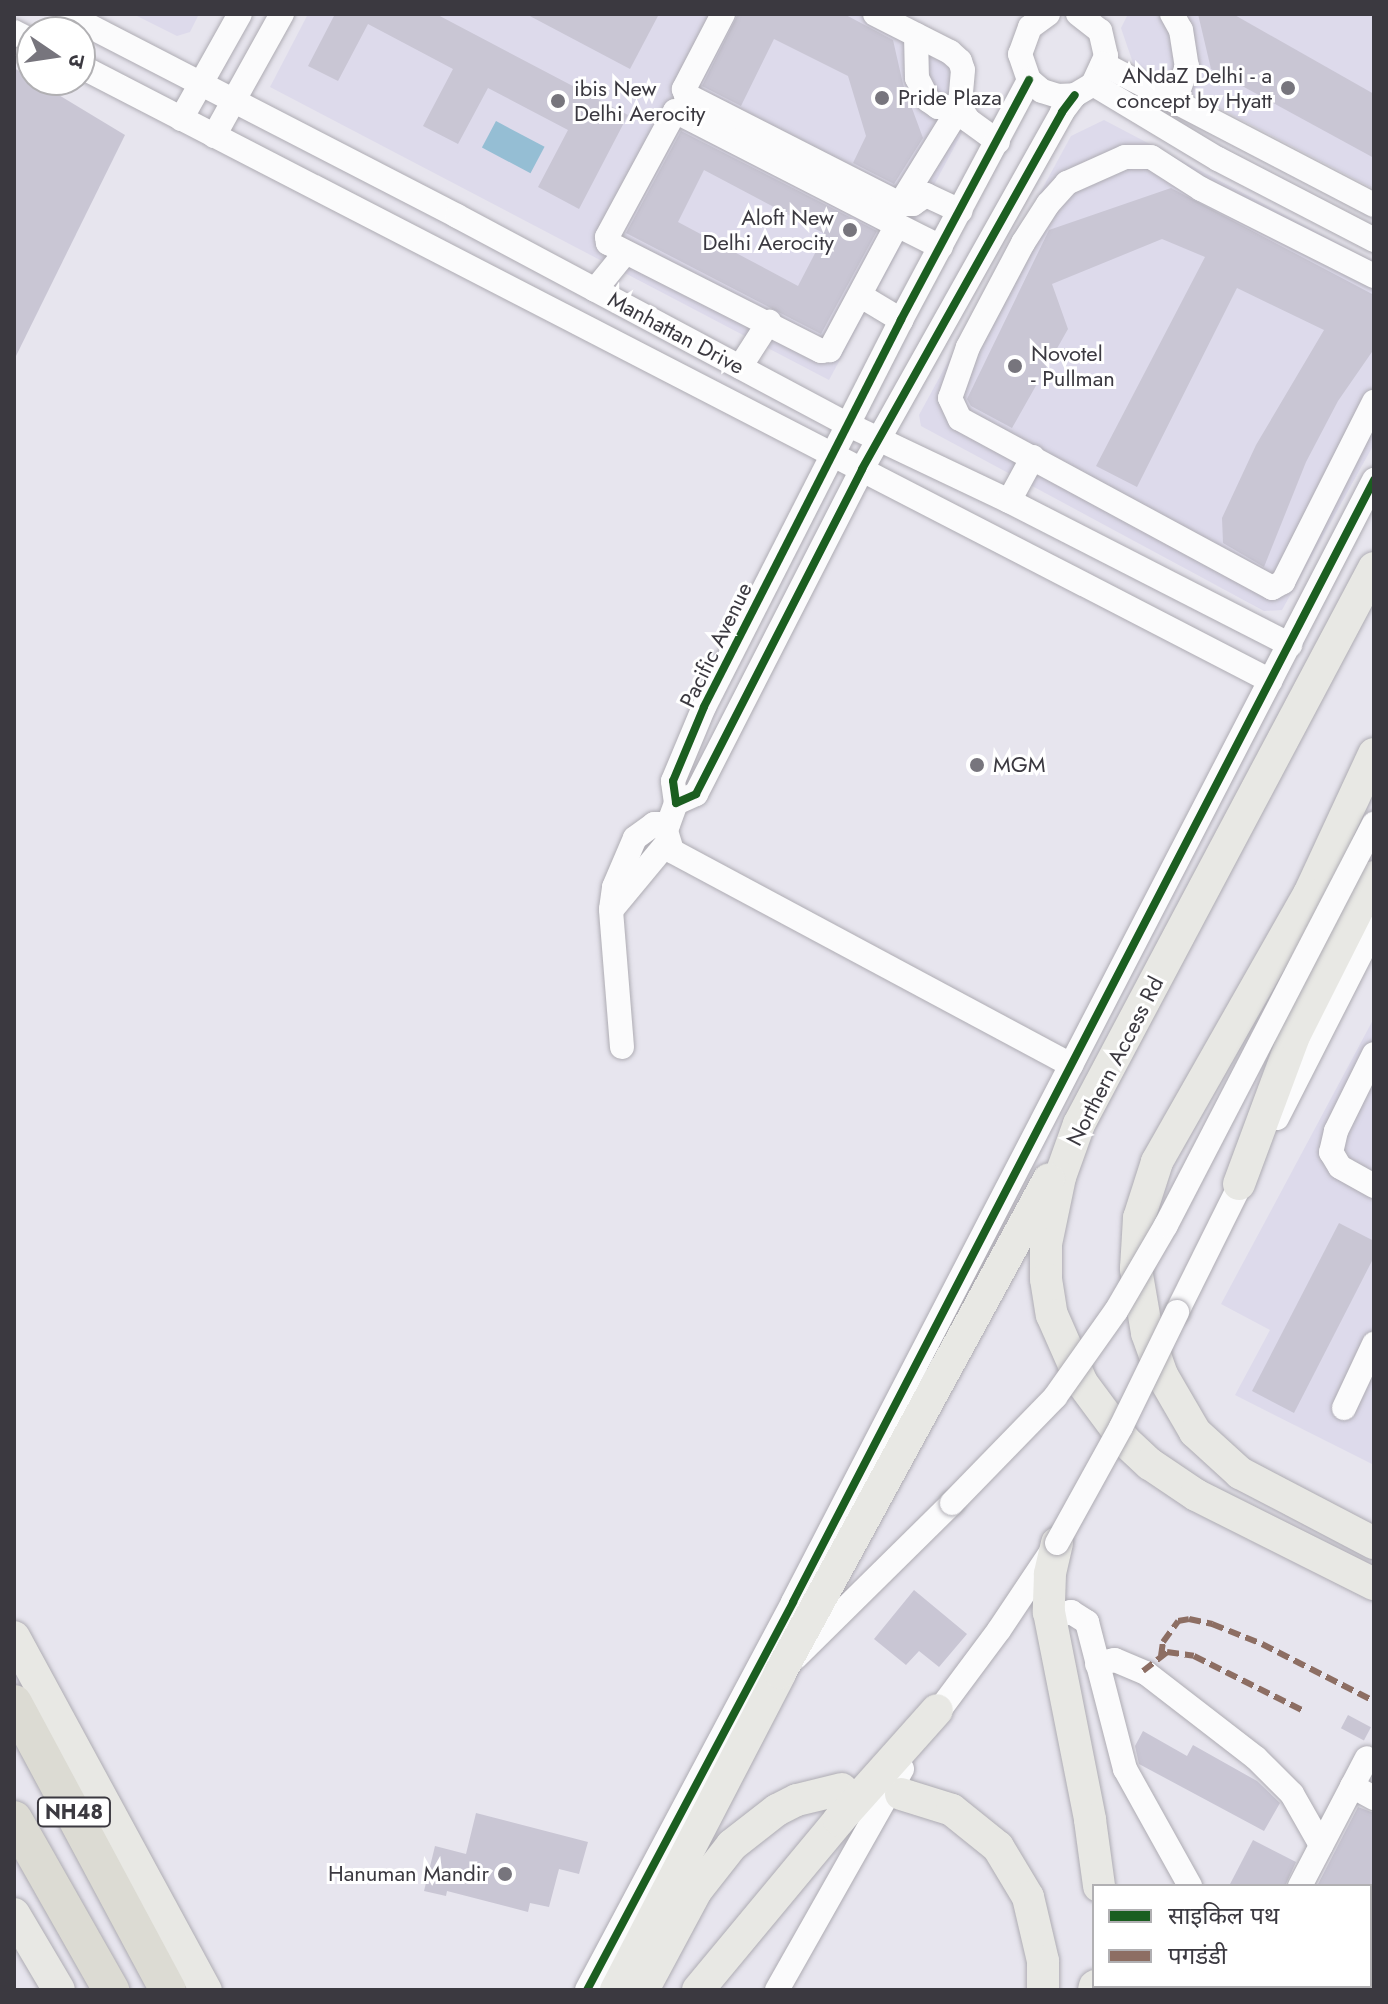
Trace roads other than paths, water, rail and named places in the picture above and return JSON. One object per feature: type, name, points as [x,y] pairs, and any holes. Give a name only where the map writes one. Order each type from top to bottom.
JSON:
[{"type":"highway","name":"NH48","points":[[14,1703],[168,1990]]},
{"type":"highway","name":"NH48","points":[[14,1819],[111,1990]]},
{"type":"main road","name":"Northern Access Rd","points":[[1374,568],[1079,1124],[1052,1211],[1046,1244],[1046,1279],[1052,1315],[1082,1383],[1125,1441],[1150,1464],[1249,1523],[1374,1584]]},
{"type":"main road","points":[[1374,754],[1309,894],[1157,1162],[1139,1218],[1136,1248],[1139,1299],[1147,1333],[1162,1375],[1195,1432],[1240,1473],[1374,1543]]},
{"type":"main road","points":[[1239,1184],[1294,1036],[1374,877]]},
{"type":"main road","points":[[616,1990],[780,1673],[1079,1124]]},
{"type":"main road","points":[[1057,1543],[1050,1574],[1050,1617],[1090,1820],[1099,1884]]},
{"type":"main road","points":[[14,1637],[206,1990]]},
{"type":"main road","points":[[698,1990],[839,1820],[937,1710]]},
{"type":"main road","points":[[643,1990],[696,1891],[732,1845],[777,1810],[797,1800],[842,1789]]},
{"type":"main road","points":[[901,1794],[952,1810],[998,1847],[1028,1897],[1043,1961],[1043,1990]]},
{"type":"main road","points":[[14,1914],[59,1990]]},
{"type":"street","name":"Manhattan Drive","points":[[66,14],[879,441],[1009,501],[1290,645]]},
{"type":"street","points":[[181,119],[203,85],[240,14]]},
{"type":"street","points":[[214,136],[282,14]]},
{"type":"street","points":[[723,14],[684,89],[686,95],[898,215],[941,247]]},
{"type":"street","points":[[875,14],[960,61],[964,85],[960,107],[898,215],[861,296],[830,350],[821,351],[769,322],[625,253],[610,245],[607,237],[675,111],[898,215]]},
{"type":"street","points":[[1048,14],[1030,27],[1020,54],[1029,80],[1042,91],[1058,96],[1090,81],[1175,101],[1374,205]]},
{"type":"street","points":[[622,1047],[611,909],[670,823],[696,794],[862,469],[997,227],[1090,81],[1105,43],[1104,22],[1078,14]]},
{"type":"street","points":[[1172,14],[1181,30],[1187,66],[1175,101]]},
{"type":"street","points":[[916,35],[917,78],[928,100],[938,107],[960,107]]},
{"type":"street","name":"Manhattan Drive","points":[[96,74],[1271,681]]},
{"type":"street","name":"Pacific Avenue","points":[[670,823],[673,781],[704,707],[901,320],[1029,80]]},
{"type":"street","points":[[1090,81],[1202,149],[1374,240]]},
{"type":"street","points":[[960,107],[968,120],[998,142]]},
{"type":"street","points":[[1186,179],[1202,149]]},
{"type":"street","points":[[1374,276],[1186,179],[1151,157],[1125,157],[1067,183],[1023,243],[968,347],[950,398],[955,414],[1272,588],[1283,582],[1374,402]]},
{"type":"street","points":[[898,215],[926,195],[960,211]]},
{"type":"street","points":[[997,227],[1023,243]]},
{"type":"street","points":[[595,290],[625,253]]},
{"type":"street","points":[[861,296],[901,320]]},
{"type":"street","points":[[740,367],[769,322]]},
{"type":"street","points":[[939,333],[968,347]]},
{"type":"street","points":[[1009,501],[1033,457]]},
{"type":"street","points":[[587,1990],[1374,480]]},
{"type":"street","points":[[1316,512],[1348,529]]},
{"type":"street","points":[[670,823],[672,851],[1071,1065]]},
{"type":"street","points":[[780,1673],[995,1462],[1055,1397],[1116,1311],[1173,1213],[1374,824]]},
{"type":"street","points":[[777,1990],[937,1710],[999,1630],[1057,1543],[1121,1427],[1239,1184],[1374,928]]},
{"type":"street","points":[[1374,1054],[1336,1131],[1331,1152],[1340,1167],[1374,1186]]},
{"type":"street","points":[[1344,1408],[1374,1344]]},
{"type":"street","points":[[1050,1617],[1071,1612],[1084,1617],[1129,1778],[1189,1884]]},
{"type":"street","points":[[1097,1664],[1115,1660],[1146,1673],[1256,1758],[1292,1794],[1321,1845]]},
{"type":"street","points":[[1301,1884],[1367,1758]]},
{"type":"street","points":[[1352,1786],[1374,1798]]},
{"type":"water","points":[[496,121],[545,147],[530,173],[482,147]]},
{"type":"place","name":"ANdaZ Delhi - a concept by Hyatt","points":[[1288,88]]},
{"type":"place","name":"Pride Plaza","points":[[882,98]]},
{"type":"place","name":"ibis New Delhi Aerocity","points":[[558,101]]},
{"type":"place","name":"Aloft New Delhi Aerocity","points":[[850,230]]},
{"type":"place","name":"Novotel - Pullman","points":[[1015,366]]},
{"type":"place","name":"MGM","points":[[977,765]]},
{"type":"place","name":"Hanuman Mandir","points":[[505,1874]]}]
